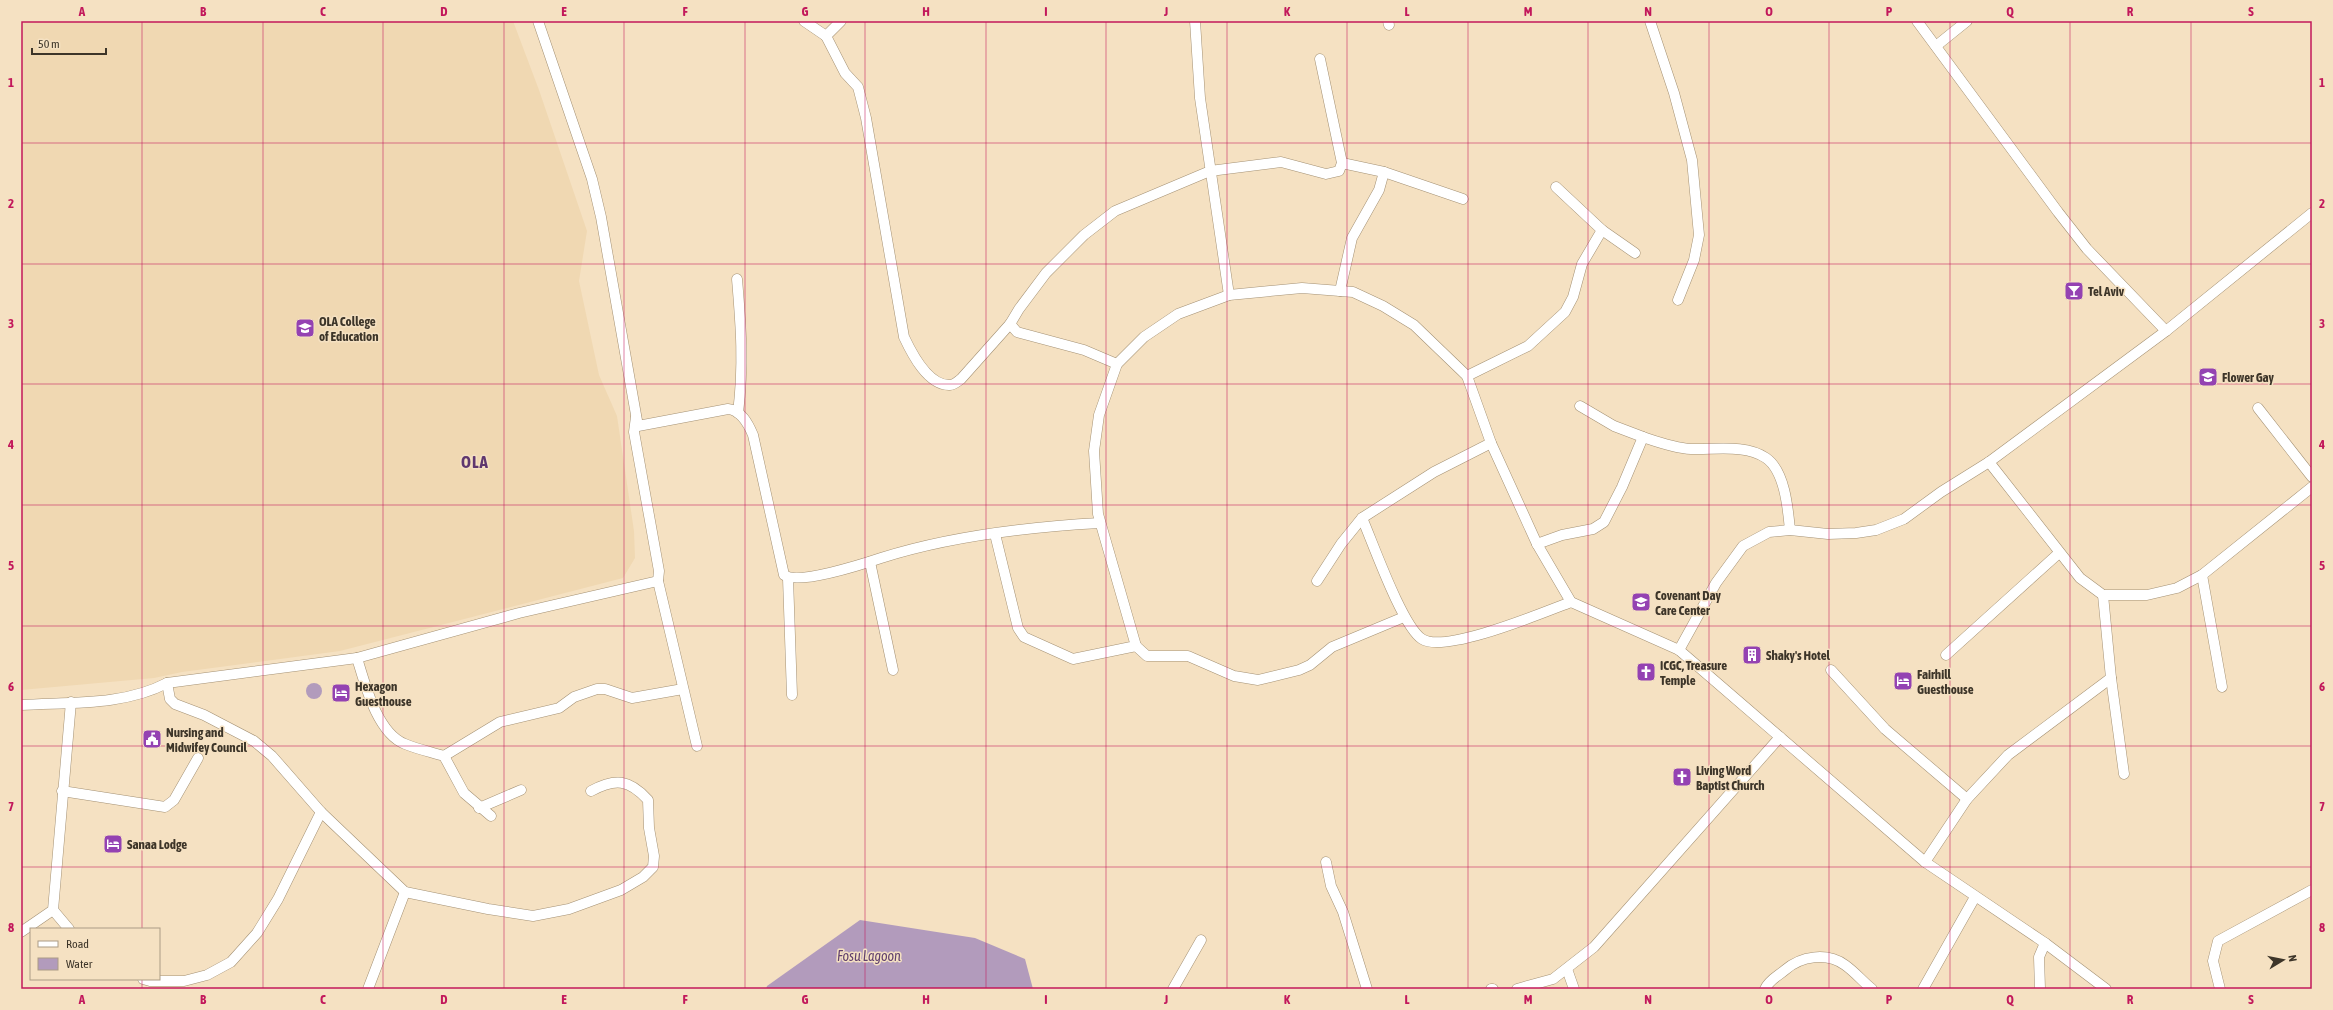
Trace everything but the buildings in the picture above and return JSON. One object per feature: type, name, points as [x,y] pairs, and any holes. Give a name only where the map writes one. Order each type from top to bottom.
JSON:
[{"type":"street","points":[[538,21],[569,108],[598,202],[638,426],[728,409],[738,413],[753,435],[782,571],[788,578],[796,580],[929,546],[995,534],[1100,523]]},
{"type":"street","points":[[804,21],[826,36],[846,73],[858,87],[868,133],[904,337],[912,354],[928,375],[940,383],[951,385],[961,379],[1010,324],[1019,309],[1046,273],[1084,236],[1115,211],[1210,171],[1281,162],[1326,174],[1339,171],[1342,163],[1320,59]]},
{"type":"street","points":[[826,36],[841,21]]},
{"type":"street","points":[[1195,21],[1200,98],[1229,295]]},
{"type":"street","points":[[1650,21],[1674,93],[1692,160],[1699,235],[1694,260],[1678,300]]},
{"type":"street","points":[[1917,21],[2073,231],[2166,331]]},
{"type":"street","points":[[1936,46],[1967,21]]},
{"type":"street","points":[[1342,163],[1384,172],[1463,199]]},
{"type":"street","points":[[1340,291],[1352,238],[1379,190],[1384,172]]},
{"type":"street","points":[[1556,187],[1602,230],[1635,253]]},
{"type":"street","points":[[1679,650],[1716,583],[1743,546],[1769,532],[1790,530],[1828,534],[1876,530],[1904,519],[1941,492],[1990,462],[2166,331],[2312,213]]},
{"type":"street","points":[[1468,376],[1528,346],[1565,312],[1573,297],[1582,264],[1602,230]]},
{"type":"street","points":[[737,279],[743,343],[743,374],[738,413]]},
{"type":"street","points":[[1404,617],[1332,647],[1310,665],[1299,670],[1258,680],[1234,676],[1188,656],[1147,656],[1136,646],[1100,523],[1094,450],[1099,415],[1117,364],[1144,337],[1178,314],[1229,295],[1302,288],[1353,292],[1383,306],[1414,325],[1468,376],[1491,443],[1537,544],[1570,602],[1679,650],[1925,862],[2045,943],[2106,989]]},
{"type":"street","points":[[1010,324],[1018,332],[1084,350],[1117,364]]},
{"type":"street","points":[[1580,406],[1614,426],[1643,437],[1690,449],[1744,450],[1766,458],[1776,469],[1787,498],[1790,530]]},
{"type":"street","points":[[2258,408],[2312,477]]},
{"type":"street","points":[[636,418],[634,432],[659,571],[658,581],[697,746]]},
{"type":"street","points":[[1537,544],[1593,529],[1604,522],[1622,488],[1643,437]]},
{"type":"street","points":[[1317,581],[1341,544],[1362,518],[1434,472],[1491,443]]},
{"type":"street","points":[[1990,462],[2059,553],[2080,578],[2103,595],[2147,595],[2177,588],[2202,575],[2312,487]]},
{"type":"street","points":[[1362,518],[1404,617],[1422,639],[1435,642],[1465,638],[1488,632],[1570,602]]},
{"type":"street","points":[[995,534],[1018,628],[1024,637],[1072,659],[1136,646]]},
{"type":"street","points":[[1946,655],[2059,553]]},
{"type":"street","points":[[870,562],[893,670]]},
{"type":"street","points":[[2202,575],[2222,687]]},
{"type":"street","points":[[788,578],[792,695]]},
{"type":"street","points":[[21,704],[71,702],[137,696],[167,683],[357,658],[519,613],[658,581]]},
{"type":"street","points":[[2103,595],[2111,678],[2124,774]]},
{"type":"street","points":[[357,658],[372,702],[387,730],[405,744],[444,756],[464,794],[479,808],[491,816]]},
{"type":"street","points":[[1831,670],[1885,729],[1967,799]]},
{"type":"street","points":[[1925,862],[1967,799],[2008,755],[2111,678]]},
{"type":"street","points":[[167,683],[170,698],[174,704],[204,715],[254,741],[272,756],[320,812],[406,892],[488,909],[533,916],[569,909],[621,890],[643,877],[653,867],[654,856],[649,828],[648,800],[636,788],[624,783],[605,784],[591,791]]},
{"type":"street","points":[[444,756],[500,722],[558,708],[574,697],[597,689],[606,689],[632,698],[683,689]]},
{"type":"street","points":[[68,928],[53,910],[62,791],[71,702]]},
{"type":"street","points":[[1517,989],[1553,979],[1567,970],[1594,947],[1780,738]]},
{"type":"street","points":[[62,791],[165,807],[174,800],[198,758]]},
{"type":"street","points":[[479,808],[521,790]]},
{"type":"street","points":[[146,980],[184,981],[207,975],[231,962],[257,933],[278,899],[320,812]]},
{"type":"street","points":[[1326,862],[1331,886],[1343,912],[1367,989]]},
{"type":"street","points":[[2220,989],[2212,961],[2218,941],[2312,890]]},
{"type":"street","points":[[368,989],[406,892]]},
{"type":"street","points":[[1923,989],[1975,897]]},
{"type":"street","points":[[21,932],[53,910]]},
{"type":"street","points":[[1173,989],[1201,940]]},
{"type":"street","points":[[2040,989],[2039,957],[2045,943]]},
{"type":"street","points":[[1765,989],[1773,978],[1798,961],[1813,957],[1835,959],[1844,964],[1872,989]]},
{"type":"street","points":[[1567,970],[1574,989]]},
{"type":"shaded area","name":"OLA College of Education","points":[[21,21],[513,21],[539,90],[587,231],[579,281],[599,375],[617,416],[634,531],[635,558],[623,578],[340,651],[182,672],[154,678],[21,690]]},
{"type":"water","points":[[314,683],[320,685],[322,691],[320,697],[314,699],[308,697],[306,691],[308,685]]},
{"type":"water","name":"Fosu Lagoon","points":[[860,920],[975,938],[1025,959],[1033,989],[766,989],[767,986]]},
{"type":"place","name":"Tel Aviv","points":[[2074,291]]},
{"type":"place","name":"OLA College of Education","points":[[305,328]]},
{"type":"place","name":"Flower Gay","points":[[2208,377]]},
{"type":"place","name":"Covenant Day Care Center","points":[[1641,602]]},
{"type":"place","name":"Shaky's Hotel","points":[[1752,655]]},
{"type":"place","name":"ICGC, Treasure Temple","points":[[1646,672]]},
{"type":"place","name":"Fairhill Guesthouse","points":[[1903,681]]},
{"type":"place","name":"Hexagon Guesthouse","points":[[341,693]]},
{"type":"place","name":"Nursing and Midwifey Council","points":[[152,739]]},
{"type":"place","name":"Living Word Baptist Church","points":[[1682,777]]},
{"type":"place","name":"Sanaa Lodge","points":[[113,844]]},
{"type":"district","name":"OLA","points":[[475,462]]}]
